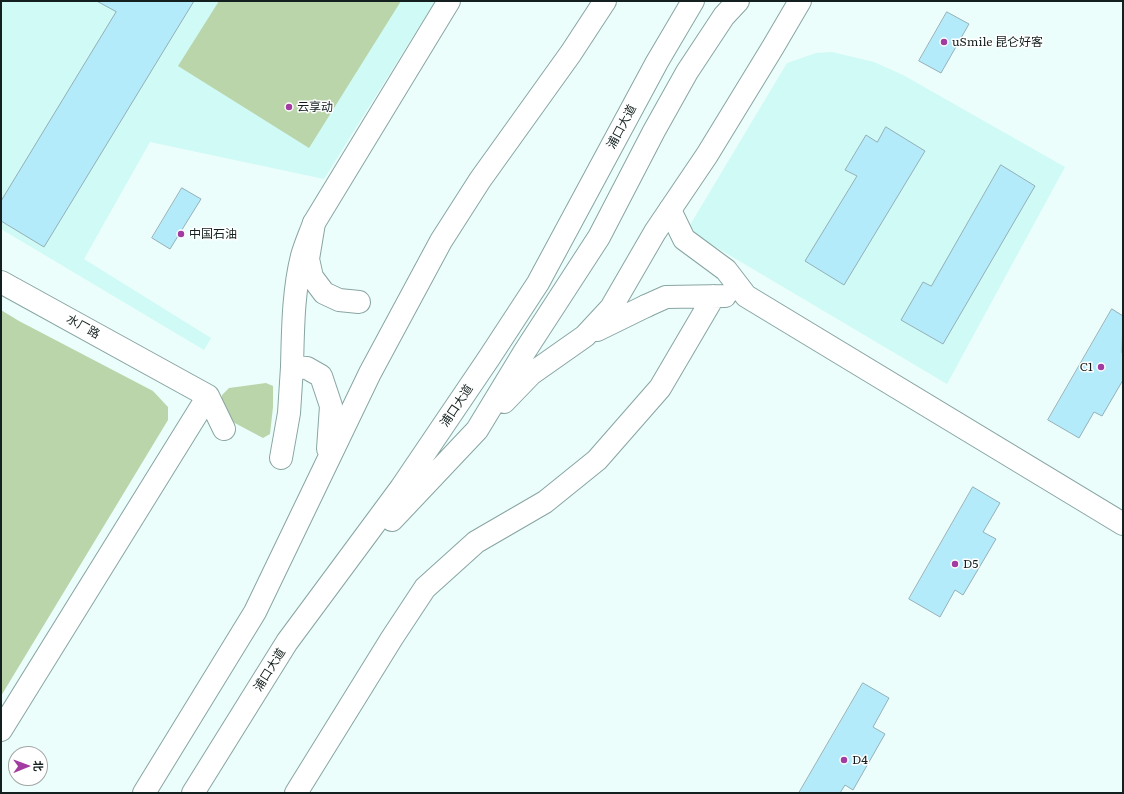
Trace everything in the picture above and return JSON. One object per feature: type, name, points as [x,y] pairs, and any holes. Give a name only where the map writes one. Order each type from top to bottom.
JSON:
[{"type":"main road","points":[[280,458],[289,413],[296,289],[302,255],[314,223],[449,1]]},
{"type":"main road","points":[[571,53],[589,1]]},
{"type":"main road","points":[[144,793],[255,612],[370,373],[441,241],[480,180],[571,53],[605,1]]},
{"type":"main road","name":"浦口大道","points":[[194,793],[287,642],[401,488],[538,283],[657,62],[693,1]]},
{"type":"main road","points":[[477,430],[525,351],[599,238],[654,131],[687,72],[724,16],[738,1]]},
{"type":"main road","points":[[585,336],[611,308],[655,232],[707,155],[800,1]]},
{"type":"main road","points":[[670,210],[684,239],[726,270],[746,296],[1123,524]]},
{"type":"main road","points":[[314,223],[308,259],[312,277],[324,294],[338,300],[359,302]]},
{"type":"main road","name":"水厂路","points":[[1,282],[208,396]]},
{"type":"main road","points":[[296,793],[424,588],[476,542],[545,502],[597,460],[660,388],[714,296]]},
{"type":"main road","points":[[321,596],[531,374],[585,336],[666,297],[746,296]]},
{"type":"main road","points":[[292,367],[307,368],[321,376],[331,406],[327,460]]},
{"type":"main road","points":[[208,396],[224,429]]},
{"type":"main road","points":[[1,730],[208,396]]},
{"type":"shaded area","points":[[1,1],[435,1],[324,179],[150,142],[84,259],[211,338],[204,350],[1,229]]},
{"type":"shaded area","points":[[832,52],[874,62],[903,75],[1065,167],[947,384],[687,230],[787,63],[816,53]]},
{"type":"green space","name":"云享动","points":[[219,1],[401,1],[309,148],[178,66]]},
{"type":"green space","points":[[1,310],[19,321],[153,391],[168,407],[168,420],[1,696]]},
{"type":"green space","points":[[266,383],[273,386],[273,407],[270,434],[263,438],[231,421],[222,407],[222,395],[229,388]]},
{"type":"building","points":[[97,1],[194,1],[44,247],[1,221],[1,201],[116,12]]},
{"type":"building","name":"uSmile 昆仑好客","points":[[947,12],[969,24],[941,73],[919,61]]},
{"type":"building","points":[[886,127],[925,151],[844,285],[805,261],[857,176],[845,170],[866,135],[877,142]]},
{"type":"building","points":[[1001,165],[1035,186],[943,344],[901,320],[923,282],[931,286]]},
{"type":"building","points":[[182,188],[201,199],[170,249],[152,238]]},
{"type":"building","name":"C1","points":[[1112,309],[1123,316],[1123,380],[1102,416],[1094,412],[1079,438],[1048,420]]},
{"type":"building","name":"D5","points":[[973,487],[1000,503],[983,532],[996,539],[963,595],[955,590],[940,617],[909,599]]},
{"type":"building","name":"D4","points":[[863,683],[889,698],[873,727],[885,734],[853,790],[845,785],[840,793],[799,793]]},
{"type":"place","name":"uSmile 昆仑好客","points":[[944,42]]},
{"type":"place","name":"云享动","points":[[289,107]]},
{"type":"place","name":"中国石油","points":[[181,234]]},
{"type":"place","name":"C1","points":[[1101,367]]},
{"type":"place","name":"D5","points":[[955,564]]},
{"type":"place","name":"D4","points":[[844,760]]}]
